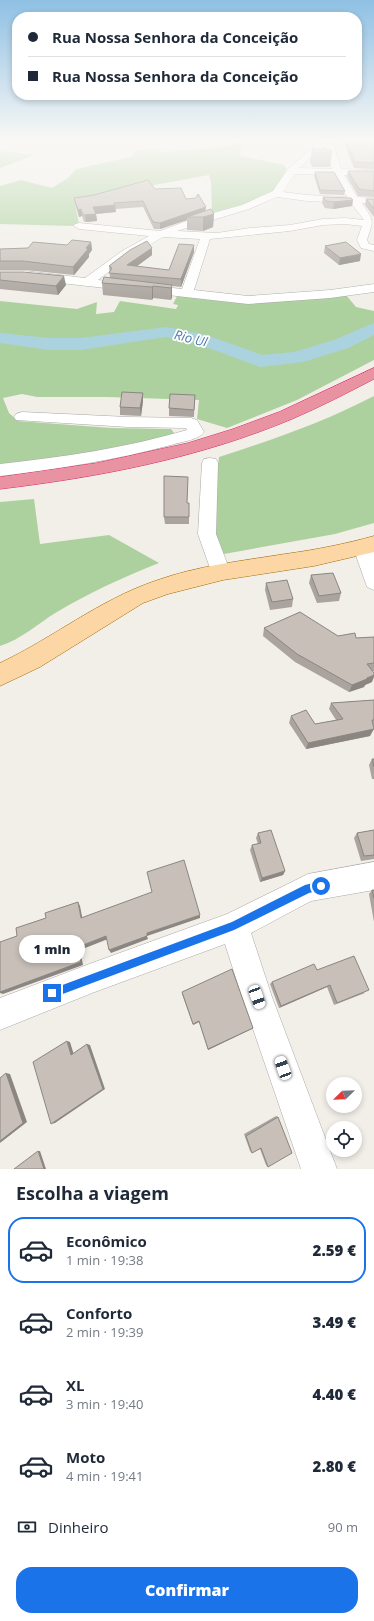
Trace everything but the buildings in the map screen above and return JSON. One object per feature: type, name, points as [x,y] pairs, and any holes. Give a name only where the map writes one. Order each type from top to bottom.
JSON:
[{"type":"highway","points":[[0,483],[39,479],[102,469],[171,453],[225,438],[280,418],[329,396],[374,373]]},
{"type":"highway","points":[[0,491],[94,477],[223,444],[282,426],[314,414],[374,385]]},
{"type":"main road","points":[[0,660],[15,654],[107,598],[147,579],[174,570],[333,543],[370,541]]},
{"type":"main road","points":[[0,675],[30,660],[135,597],[150,591],[200,577],[339,554],[370,541]]},
{"type":"street","points":[[87,282],[120,256],[157,234],[165,226],[259,203],[275,195]]},
{"type":"street","points":[[280,195],[307,198],[374,201]]},
{"type":"street","points":[[349,195],[369,220],[369,224],[362,240],[365,246],[374,248]]},
{"type":"street","points":[[79,226],[157,234],[206,236],[290,228],[323,222],[345,221],[369,224]]},
{"type":"street","points":[[187,292],[206,236]]},
{"type":"street","points":[[0,275],[25,275],[248,300],[330,294],[374,288]]},
{"type":"street","points":[[0,470],[44,465],[111,453],[173,440],[196,432],[191,423],[128,422],[22,417]]},
{"type":"street","points":[[210,463],[207,534],[217,563]]},
{"type":"street","points":[[370,541],[374,582]]},
{"type":"street","points":[[0,1014],[92,978],[234,926],[308,888],[374,876]]},
{"type":"street","points":[[234,926],[257,997],[319,1169]]},
{"type":"green space","points":[[0,195],[114,195],[75,204],[79,224],[73,226],[0,224]]},
{"type":"green space","points":[[211,195],[270,195],[252,202],[212,213]]},
{"type":"green space","points":[[178,294],[236,302],[346,295],[356,307],[374,311],[374,326],[314,350],[282,358],[253,356],[207,338],[173,331],[138,333],[109,340],[79,342],[39,341],[0,336],[0,301],[77,309],[97,302],[96,314],[114,312],[120,301],[176,309],[178,305],[173,304]]},
{"type":"green space","points":[[374,331],[374,360],[297,400],[227,428],[197,419],[199,400],[107,397],[37,397],[22,394],[3,398],[9,413],[18,421],[111,428],[171,429],[175,434],[124,446],[17,464],[0,465],[0,340],[44,347],[84,347],[109,345],[138,337],[171,336],[202,343],[258,363],[298,360],[329,350]]},
{"type":"green space","points":[[374,396],[374,523],[335,534],[224,554],[215,545],[215,494],[219,457],[298,430]]},
{"type":"green space","points":[[34,499],[40,544],[109,535],[159,563],[95,591],[57,612],[22,635],[0,646],[0,502]]},
{"type":"waterway","name":"Rio Ul","points":[[0,338],[49,344],[81,344],[166,332],[200,339],[260,361],[296,358],[341,344],[374,328]]},
{"type":"route","points":[[52,993],[234,926],[308,888],[321,886]]}]
